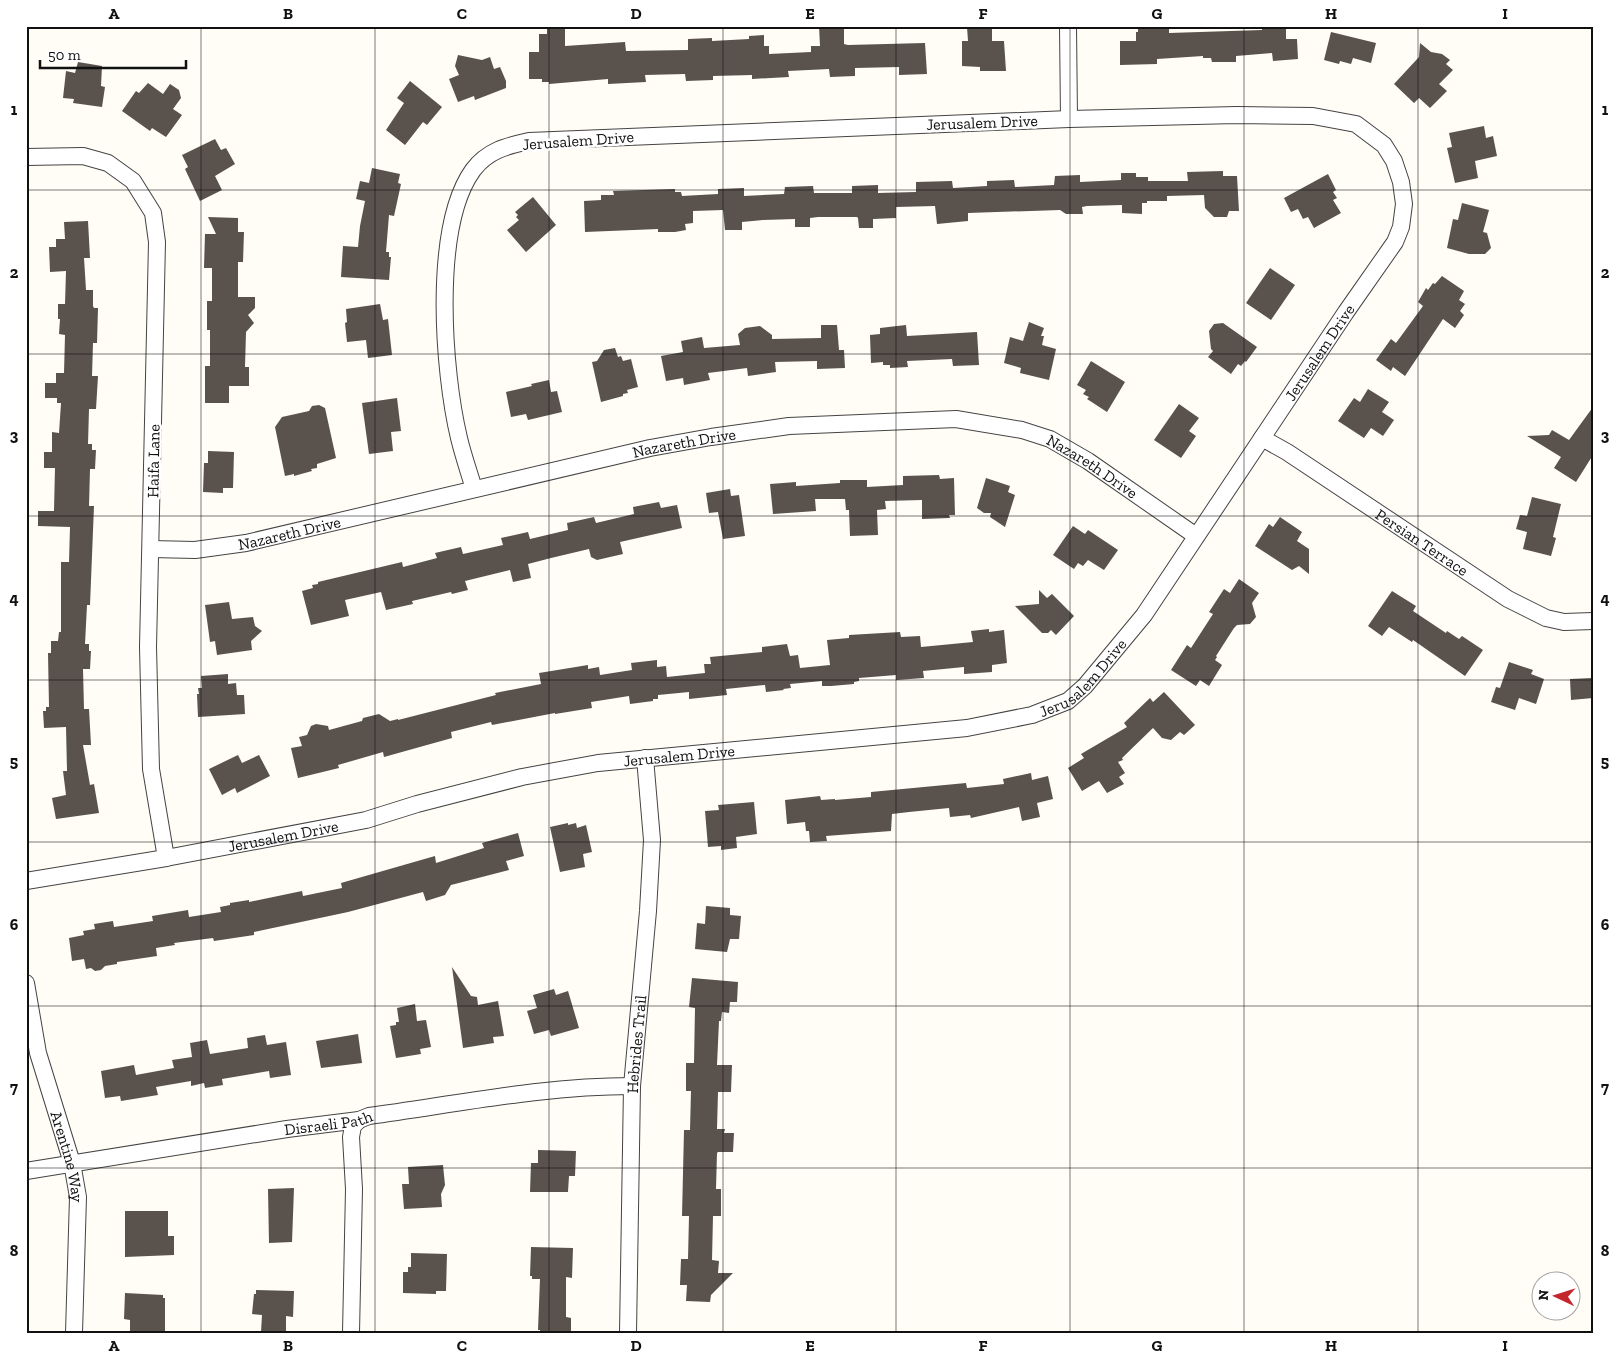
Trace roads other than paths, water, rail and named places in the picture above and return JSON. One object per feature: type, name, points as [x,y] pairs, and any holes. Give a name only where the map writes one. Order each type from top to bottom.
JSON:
[{"type":"street","points":[[1068,26],[1069,119]]},
{"type":"street","name":"Jerusalem Drive","points":[[26,881],[166,858],[366,820],[417,804],[522,777],[598,763],[967,728],[1032,715],[1068,701],[1085,686],[1144,615],[1395,242],[1401,227],[1404,204],[1401,182],[1394,161],[1384,145],[1356,124],[1313,116],[1237,114],[529,141],[497,149],[474,168],[463,188],[454,213],[446,260],[444,313],[448,367],[458,438],[474,489]]},
{"type":"street","name":"Haifa Lane","points":[[26,157],[83,156],[108,163],[133,181],[153,212],[157,242],[152,549],[148,647],[151,769],[166,858]]},
{"type":"street","name":"Nazareth Drive","points":[[152,549],[195,550],[246,543],[650,448],[711,437],[789,426],[956,419],[1022,430],[1050,439],[1088,462],[1196,536]]},
{"type":"street","name":"Persian Terrace","points":[[1262,438],[1287,452],[1508,599],[1546,618],[1564,622],[1593,621]]},
{"type":"street","name":"Hebrides Trail","points":[[628,1333],[632,1086],[648,911],[652,840],[645,758]]},
{"type":"street","name":"Arentine Way","points":[[26,983],[38,1053],[72,1163],[78,1197],[74,1333]]},
{"type":"street","name":"Disraeli Path","points":[[26,1171],[287,1129],[360,1120],[369,1116],[500,1096],[606,1086],[632,1086]]},
{"type":"street","points":[[351,1333],[354,1189],[351,1137],[354,1126],[360,1120]]}]
